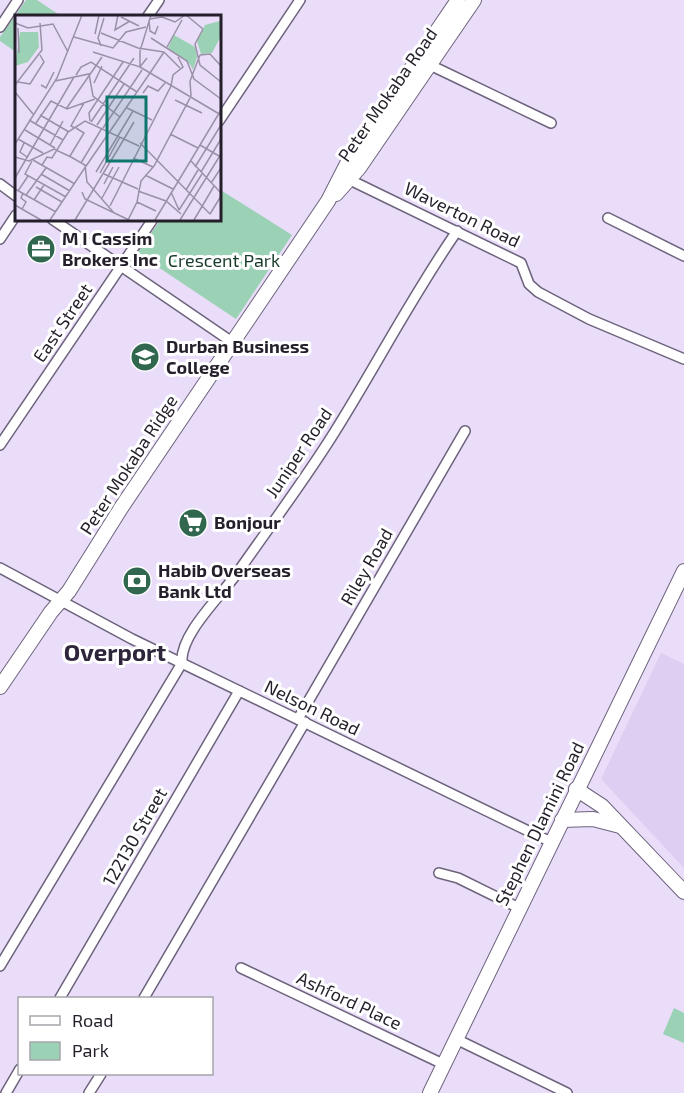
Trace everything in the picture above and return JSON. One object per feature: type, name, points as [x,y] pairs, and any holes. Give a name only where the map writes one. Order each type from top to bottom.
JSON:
[{"type":"street","points":[[0,27],[18,0]]},
{"type":"street","points":[[149,15],[159,0]]},
{"type":"street","points":[[220,120],[300,0]]},
{"type":"street","name":"Peter Mokaba Road","points":[[346,178],[458,0]]},
{"type":"street","name":"Peter Mokaba Road","points":[[346,178],[430,65],[474,0]]},
{"type":"street","points":[[430,65],[551,123]]},
{"type":"street","name":"Peter Mokaba Ridge","points":[[0,687],[59,601],[69,591],[121,508],[232,342],[346,178]]},
{"type":"street","name":"Waverton Road","points":[[346,178],[521,263],[529,284],[538,292],[589,319],[684,359]]},
{"type":"street","points":[[0,184],[15,195]]},
{"type":"street","points":[[0,239],[15,216]]},
{"type":"street","points":[[608,218],[684,256]]},
{"type":"street","points":[[53,220],[232,342]]},
{"type":"street","name":"East Street","points":[[0,445],[152,220]]},
{"type":"street","name":"Juniper Road","points":[[0,966],[182,663],[181,652],[186,641],[225,590],[333,434],[418,288],[457,231]]},
{"type":"street","name":"Riley Road","points":[[145,997],[465,432]]},
{"type":"street","name":"Nelson Road","points":[[0,568],[59,601],[182,663],[551,842]]},
{"type":"street","name":"Stephen Dlamini Road","points":[[430,1093],[684,571]]},
{"type":"street","name":"122130 Street","points":[[61,997],[239,691]]},
{"type":"street","points":[[576,789],[602,806],[684,892]]},
{"type":"street","points":[[562,820],[593,819],[620,826]]},
{"type":"street","points":[[439,873],[458,878],[519,908]]},
{"type":"street","name":"Ashford Place","points":[[241,968],[443,1064]]},
{"type":"street","points":[[456,1039],[567,1093]]},
{"type":"street","points":[[6,1093],[18,1072]]},
{"type":"street","points":[[89,1093],[99,1075]]},
{"type":"shaded area","points":[[661,653],[684,664],[684,868],[601,779]]},
{"type":"green space","points":[[26,0],[37,0],[60,15],[15,15]]},
{"type":"green space","points":[[15,16],[15,51],[0,41],[0,37]]},
{"type":"green space","name":"Crescent Park","points":[[220,190],[292,235],[236,319],[137,253],[160,220],[220,220]]},
{"type":"green space","points":[[674,1008],[684,1013],[684,1043],[663,1034]]},
{"type":"place","name":"M I Cassim Brokers Inc","points":[[41,249]]},
{"type":"place","name":"Durban Business College","points":[[145,357]]},
{"type":"place","name":"Bonjour","points":[[193,523]]},
{"type":"place","name":"Habib Overseas Bank Ltd","points":[[137,581]]},
{"type":"district","name":"Overport","points":[[115,653]]}]
